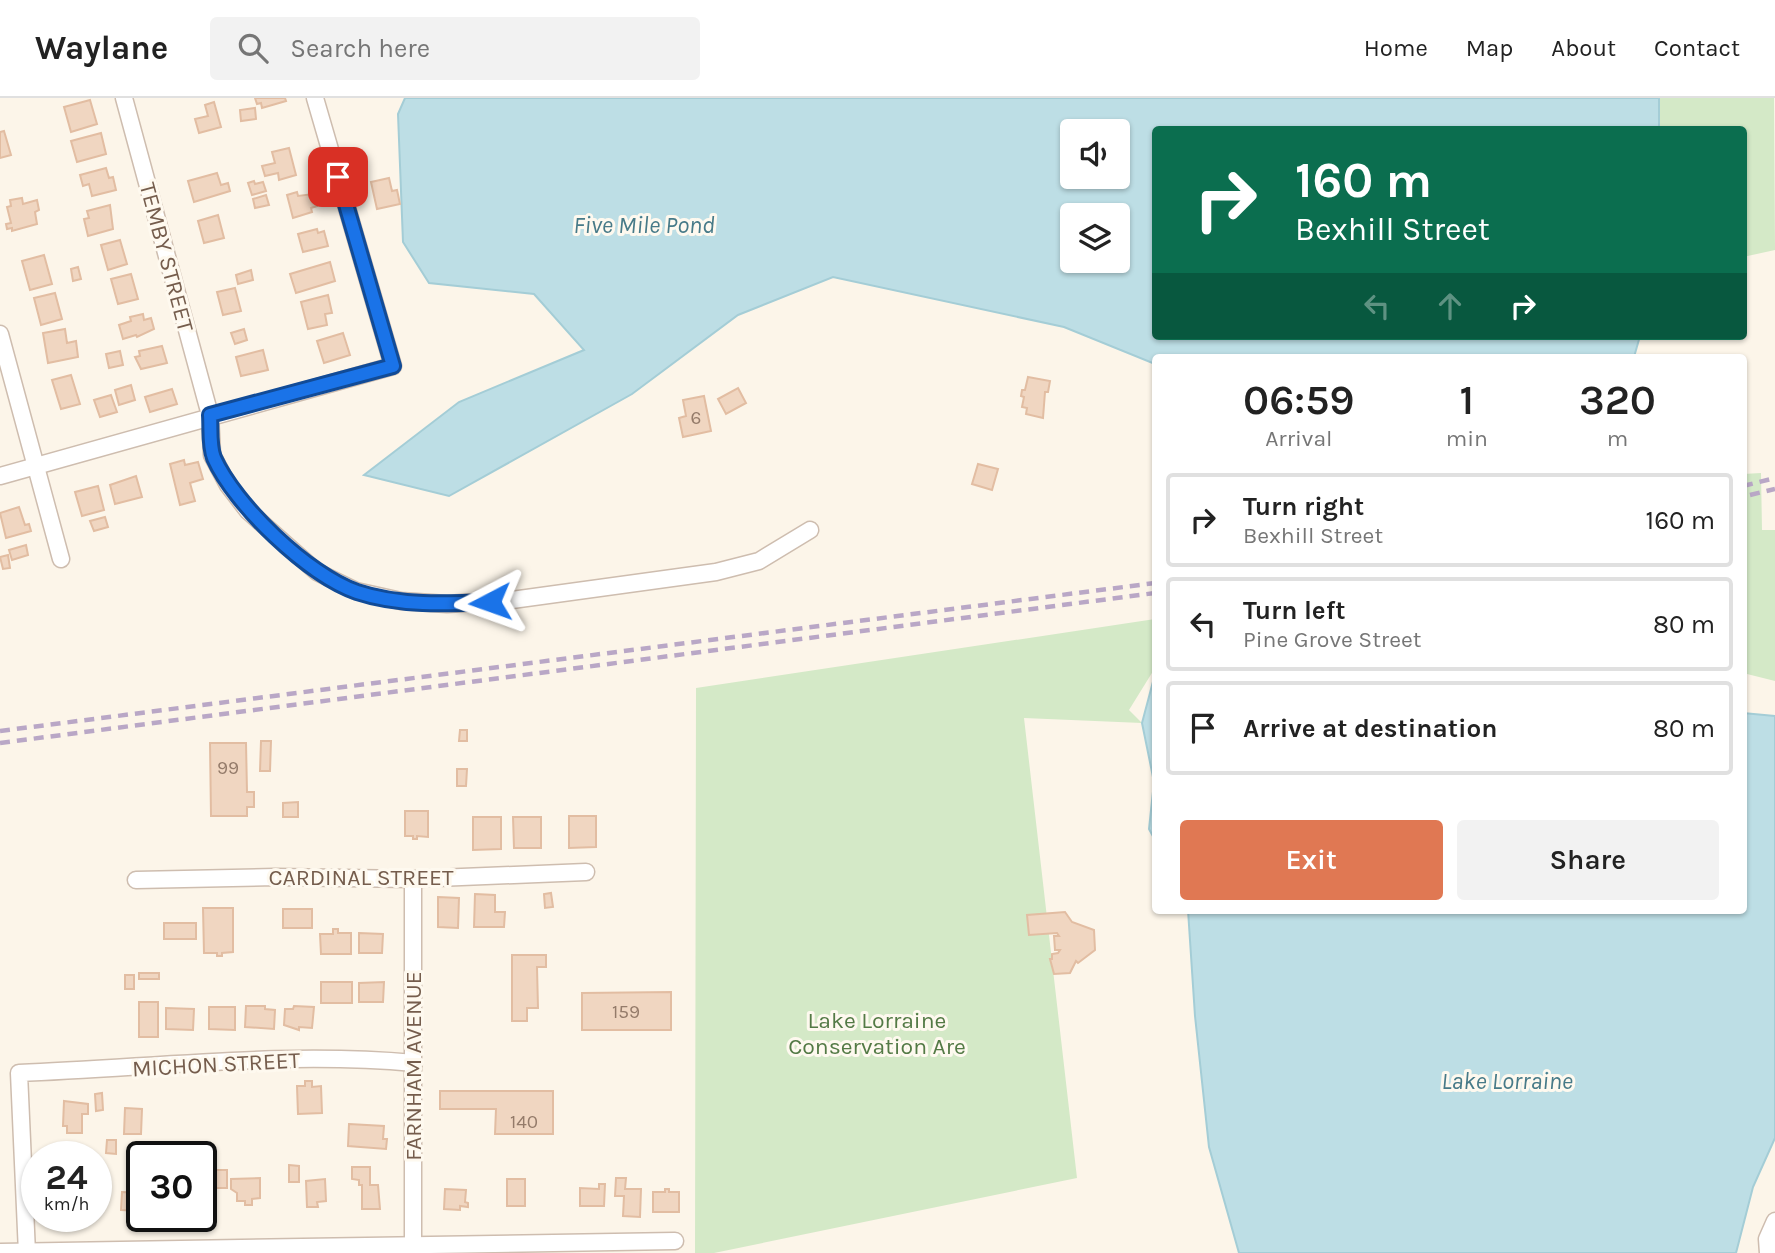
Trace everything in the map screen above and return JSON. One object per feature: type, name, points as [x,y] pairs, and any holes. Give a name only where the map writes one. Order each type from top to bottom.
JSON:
[{"type":"street","name":"TEMBY STREET","points":[[124,98],[210,415],[212,455],[228,485],[248,511],[317,572],[356,592],[401,601],[447,604],[512,600],[716,572],[759,561],[810,530]]},
{"type":"street","points":[[0,476],[210,415],[393,366],[315,98]]},
{"type":"street","points":[[0,334],[61,559]]},
{"type":"street","name":"CARDINAL STREET","points":[[136,880],[413,879],[586,872]]},
{"type":"street","name":"FARNHAM AVENUE","points":[[413,879],[413,1249]]},
{"type":"street","name":"MICHON STREET","points":[[27,1252],[19,1073],[107,1070],[164,1063],[224,1060],[374,1059],[414,1063]]},
{"type":"street","points":[[1768,1253],[1767,1239],[1775,1221]]},
{"type":"street","points":[[0,1252],[413,1249],[675,1241]]},
{"type":"green space","points":[[1609,98],[1774,98],[1775,250],[1747,256],[1747,126],[1608,126]]},
{"type":"green space","points":[[1761,473],[1762,530],[1775,530],[1775,681],[1747,674],[1747,474]]},
{"type":"green space","name":"Lake Lorraine Conservation Are","points":[[1152,619],[1152,673],[1129,710],[1142,723],[1024,718],[1077,1178],[714,1253],[695,1253],[696,688]]},
{"type":"water","name":"Five Mile Pond","points":[[405,98],[1659,98],[1659,126],[1152,126],[1152,340],[1639,340],[1635,354],[1152,354],[1152,363],[1064,327],[833,277],[738,315],[632,394],[449,496],[364,475],[459,402],[584,350],[534,294],[429,283],[403,242],[398,114]]},
{"type":"water","points":[[1152,685],[1152,772],[1142,723]]},
{"type":"water","name":"Lake Lorraine","points":[[1747,713],[1775,716],[1775,1138],[1753,1187],[1736,1253],[1239,1253],[1209,1147],[1195,1016],[1188,914],[1747,914]]},
{"type":"water","points":[[1152,801],[1152,834],[1149,829]]},
{"type":"building","points":[[255,98],[285,98],[286,101],[262,108]]},
{"type":"building","points":[[90,100],[97,124],[71,132],[64,107]]},
{"type":"building","points":[[214,102],[221,127],[199,133],[195,119],[208,116],[205,105]]},
{"type":"building","points":[[255,108],[256,119],[241,121],[240,110]]},
{"type":"building","points":[[4,131],[11,155],[0,158],[0,132]]},
{"type":"building","points":[[101,133],[106,154],[77,162],[71,141]]},
{"type":"building","points":[[289,148],[296,175],[279,180],[278,173],[265,176],[262,166],[275,163],[272,152]]},
{"type":"building","points":[[106,168],[109,178],[113,177],[116,190],[92,196],[89,184],[83,186],[80,175]]},
{"type":"building","points":[[217,173],[221,185],[228,183],[230,191],[194,202],[188,181]]},
{"type":"building","points":[[389,178],[392,191],[397,190],[400,204],[377,209],[371,182]]},
{"type":"building","points":[[254,181],[255,184],[263,182],[266,191],[252,195],[248,183]]},
{"type":"building","points":[[297,192],[298,196],[313,194],[317,206],[311,208],[312,212],[293,218],[287,195]]},
{"type":"building","points":[[266,195],[269,205],[255,208],[253,199]]},
{"type":"building","points":[[22,198],[23,204],[37,200],[37,224],[12,231],[12,228],[7,229],[6,224],[11,223],[7,207],[11,206],[10,200]]},
{"type":"building","points":[[110,205],[113,229],[88,236],[84,219],[89,218],[87,211]]},
{"type":"building","points":[[218,215],[224,238],[204,243],[198,221]]},
{"type":"building","points":[[317,229],[318,233],[324,231],[328,246],[303,252],[298,234]]},
{"type":"building","points":[[120,240],[127,264],[108,270],[101,245]]},
{"type":"building","points":[[44,255],[52,284],[30,290],[22,261]]},
{"type":"building","points":[[330,262],[335,281],[296,293],[290,274]]},
{"type":"building","points":[[78,267],[81,279],[73,281],[71,269]]},
{"type":"building","points":[[251,270],[253,280],[238,284],[236,275]]},
{"type":"building","points":[[131,274],[138,299],[118,304],[111,279]]},
{"type":"building","points":[[235,288],[241,311],[223,315],[217,292]]},
{"type":"building","points":[[55,293],[62,319],[41,325],[34,298]]},
{"type":"building","points":[[328,295],[332,313],[325,314],[327,325],[308,329],[301,302]]},
{"type":"building","points":[[143,314],[144,320],[151,318],[154,329],[137,337],[136,335],[123,339],[119,325],[131,321],[130,317]]},
{"type":"building","points":[[65,329],[67,343],[76,341],[78,357],[48,363],[43,333]]},
{"type":"building","points":[[244,329],[247,340],[235,344],[231,333]]},
{"type":"building","points":[[343,333],[350,355],[324,363],[317,341]]},
{"type":"building","points":[[162,346],[167,363],[141,369],[135,357],[140,356],[139,351]]},
{"type":"building","points":[[263,350],[268,370],[241,376],[236,357]]},
{"type":"building","points":[[120,351],[123,365],[109,368],[106,354]]},
{"type":"building","points":[[71,375],[80,404],[61,409],[52,380]]},
{"type":"building","points":[[1028,377],[1050,381],[1048,392],[1045,392],[1043,418],[1026,414],[1027,408],[1022,407],[1022,390],[1025,390]]},
{"type":"building","points":[[131,385],[135,400],[119,405],[115,390]]},
{"type":"building","points":[[738,388],[746,403],[726,414],[718,399]]},
{"type":"building","points":[[172,389],[177,404],[150,412],[145,397]]},
{"type":"building","points":[[111,395],[117,412],[100,417],[94,400]]},
{"type":"building","points":[[704,396],[711,431],[683,437],[679,418],[686,416],[683,400]]},
{"type":"building","points":[[184,460],[185,465],[198,462],[203,479],[190,483],[195,501],[180,505],[170,464]]},
{"type":"building","points":[[978,464],[998,469],[992,490],[972,484]]},
{"type":"building","points":[[136,476],[142,497],[115,504],[110,485]]},
{"type":"building","points":[[98,486],[104,510],[82,516],[75,492]]},
{"type":"building","points":[[19,507],[25,525],[29,524],[31,531],[6,538],[0,513]]},
{"type":"building","points":[[105,517],[108,527],[94,531],[90,521]]},
{"type":"building","points":[[26,545],[28,555],[12,560],[9,550]]},
{"type":"building","points":[[8,555],[10,568],[3,569],[0,557]]},
{"type":"building","points":[[460,730],[467,730],[467,741],[459,741]]},
{"type":"building","points":[[261,741],[271,741],[270,771],[260,771]]},
{"type":"building","points":[[210,743],[246,743],[247,792],[254,792],[254,807],[247,807],[247,816],[211,816]]},
{"type":"building","points":[[457,769],[467,769],[466,786],[457,786]]},
{"type":"building","points":[[298,802],[298,817],[283,817],[283,803]]},
{"type":"building","points":[[405,811],[428,811],[428,837],[417,836],[417,839],[413,839],[413,836],[405,836]]},
{"type":"building","points":[[569,816],[596,816],[596,847],[569,848]]},
{"type":"building","points":[[473,817],[501,817],[501,849],[473,850]]},
{"type":"building","points":[[513,817],[541,817],[541,848],[514,848]]},
{"type":"building","points":[[551,893],[553,907],[545,908],[544,894]]},
{"type":"building","points":[[475,894],[495,895],[495,912],[505,912],[504,927],[474,927]]},
{"type":"building","points":[[438,897],[459,898],[458,928],[438,927]]},
{"type":"building","points":[[203,908],[233,908],[233,952],[222,953],[222,956],[217,956],[217,953],[204,953]]},
{"type":"building","points":[[283,909],[312,909],[312,928],[283,928]]},
{"type":"building","points":[[1065,912],[1072,922],[1094,930],[1095,950],[1078,963],[1076,961],[1070,973],[1054,974],[1050,959],[1052,954],[1060,950],[1055,950],[1054,936],[1059,936],[1057,933],[1029,935],[1027,915]]},
{"type":"building","points":[[164,923],[196,923],[196,939],[164,939]]},
{"type":"building","points":[[333,929],[338,929],[338,933],[351,933],[351,954],[321,954],[320,934],[333,934]]},
{"type":"building","points":[[359,933],[383,934],[382,953],[359,953]]},
{"type":"building","points":[[512,955],[546,955],[546,967],[537,967],[538,1008],[527,1008],[527,1021],[512,1021]]},
{"type":"building","points":[[139,973],[159,973],[159,979],[139,979]]},
{"type":"building","points":[[125,975],[134,975],[134,989],[125,989]]},
{"type":"building","points":[[321,982],[352,982],[352,1003],[321,1003]]},
{"type":"building","points":[[384,982],[383,1002],[359,1002],[359,983]]},
{"type":"building","points":[[671,992],[671,1030],[582,1030],[582,993]]},
{"type":"building","points":[[139,1002],[158,1002],[158,1037],[139,1037]]},
{"type":"building","points":[[246,1006],[265,1006],[265,1009],[275,1010],[274,1029],[245,1027]]},
{"type":"building","points":[[294,1006],[314,1007],[312,1028],[299,1027],[299,1030],[284,1025],[285,1009],[293,1009]]},
{"type":"building","points":[[209,1007],[235,1007],[235,1030],[209,1029]]},
{"type":"building","points":[[166,1008],[194,1009],[193,1030],[166,1029]]},
{"type":"building","points":[[305,1081],[312,1081],[312,1087],[321,1086],[322,1113],[298,1114],[297,1086],[305,1086]]},
{"type":"building","points":[[440,1091],[553,1091],[553,1134],[495,1134],[496,1109],[440,1109]]},
{"type":"building","points":[[102,1093],[103,1110],[96,1111],[95,1094]]},
{"type":"building","points":[[64,1101],[88,1104],[88,1114],[82,1114],[82,1133],[67,1133],[67,1126],[63,1126]]},
{"type":"building","points":[[125,1108],[142,1109],[141,1134],[124,1134]]},
{"type":"building","points":[[349,1124],[384,1126],[383,1139],[387,1139],[386,1149],[348,1146]]},
{"type":"building","points":[[116,1140],[116,1154],[112,1154],[112,1141],[107,1141]]},
{"type":"building","points":[[289,1165],[299,1166],[299,1182],[289,1182]]},
{"type":"building","points":[[352,1167],[370,1167],[370,1185],[378,1185],[380,1209],[362,1209],[362,1185],[359,1185],[359,1180],[352,1179]]},
{"type":"building","points":[[217,1170],[227,1170],[227,1188],[217,1188]]},
{"type":"building","points":[[260,1178],[260,1198],[252,1199],[252,1205],[237,1201],[237,1193],[231,1189],[231,1179]]},
{"type":"building","points":[[616,1178],[626,1178],[625,1189],[641,1189],[640,1217],[623,1216],[624,1196],[615,1196]]},
{"type":"building","points":[[325,1179],[326,1201],[317,1202],[318,1207],[307,1207],[306,1181]]},
{"type":"building","points":[[507,1179],[525,1179],[525,1206],[507,1206]]},
{"type":"building","points":[[599,1184],[605,1184],[604,1206],[580,1206],[580,1188],[599,1189]]},
{"type":"building","points":[[445,1189],[466,1190],[465,1202],[468,1207],[460,1206],[460,1210],[444,1209]]},
{"type":"building","points":[[665,1189],[679,1192],[679,1212],[653,1212],[653,1192],[665,1192]]},
{"type":"building","points":[[122,1192],[126,1192],[126,1210],[121,1210]]},
{"type":"railway","points":[[1747,485],[1775,478]]},
{"type":"railway","points":[[1750,495],[1775,489]]},
{"type":"railway","points":[[0,731],[1152,583]]},
{"type":"railway","points":[[0,743],[1152,593]]},
{"type":"route","points":[[338,177],[393,366],[210,415],[212,455],[228,485],[248,511],[317,572],[356,592],[401,601],[447,604],[490,602]]}]
